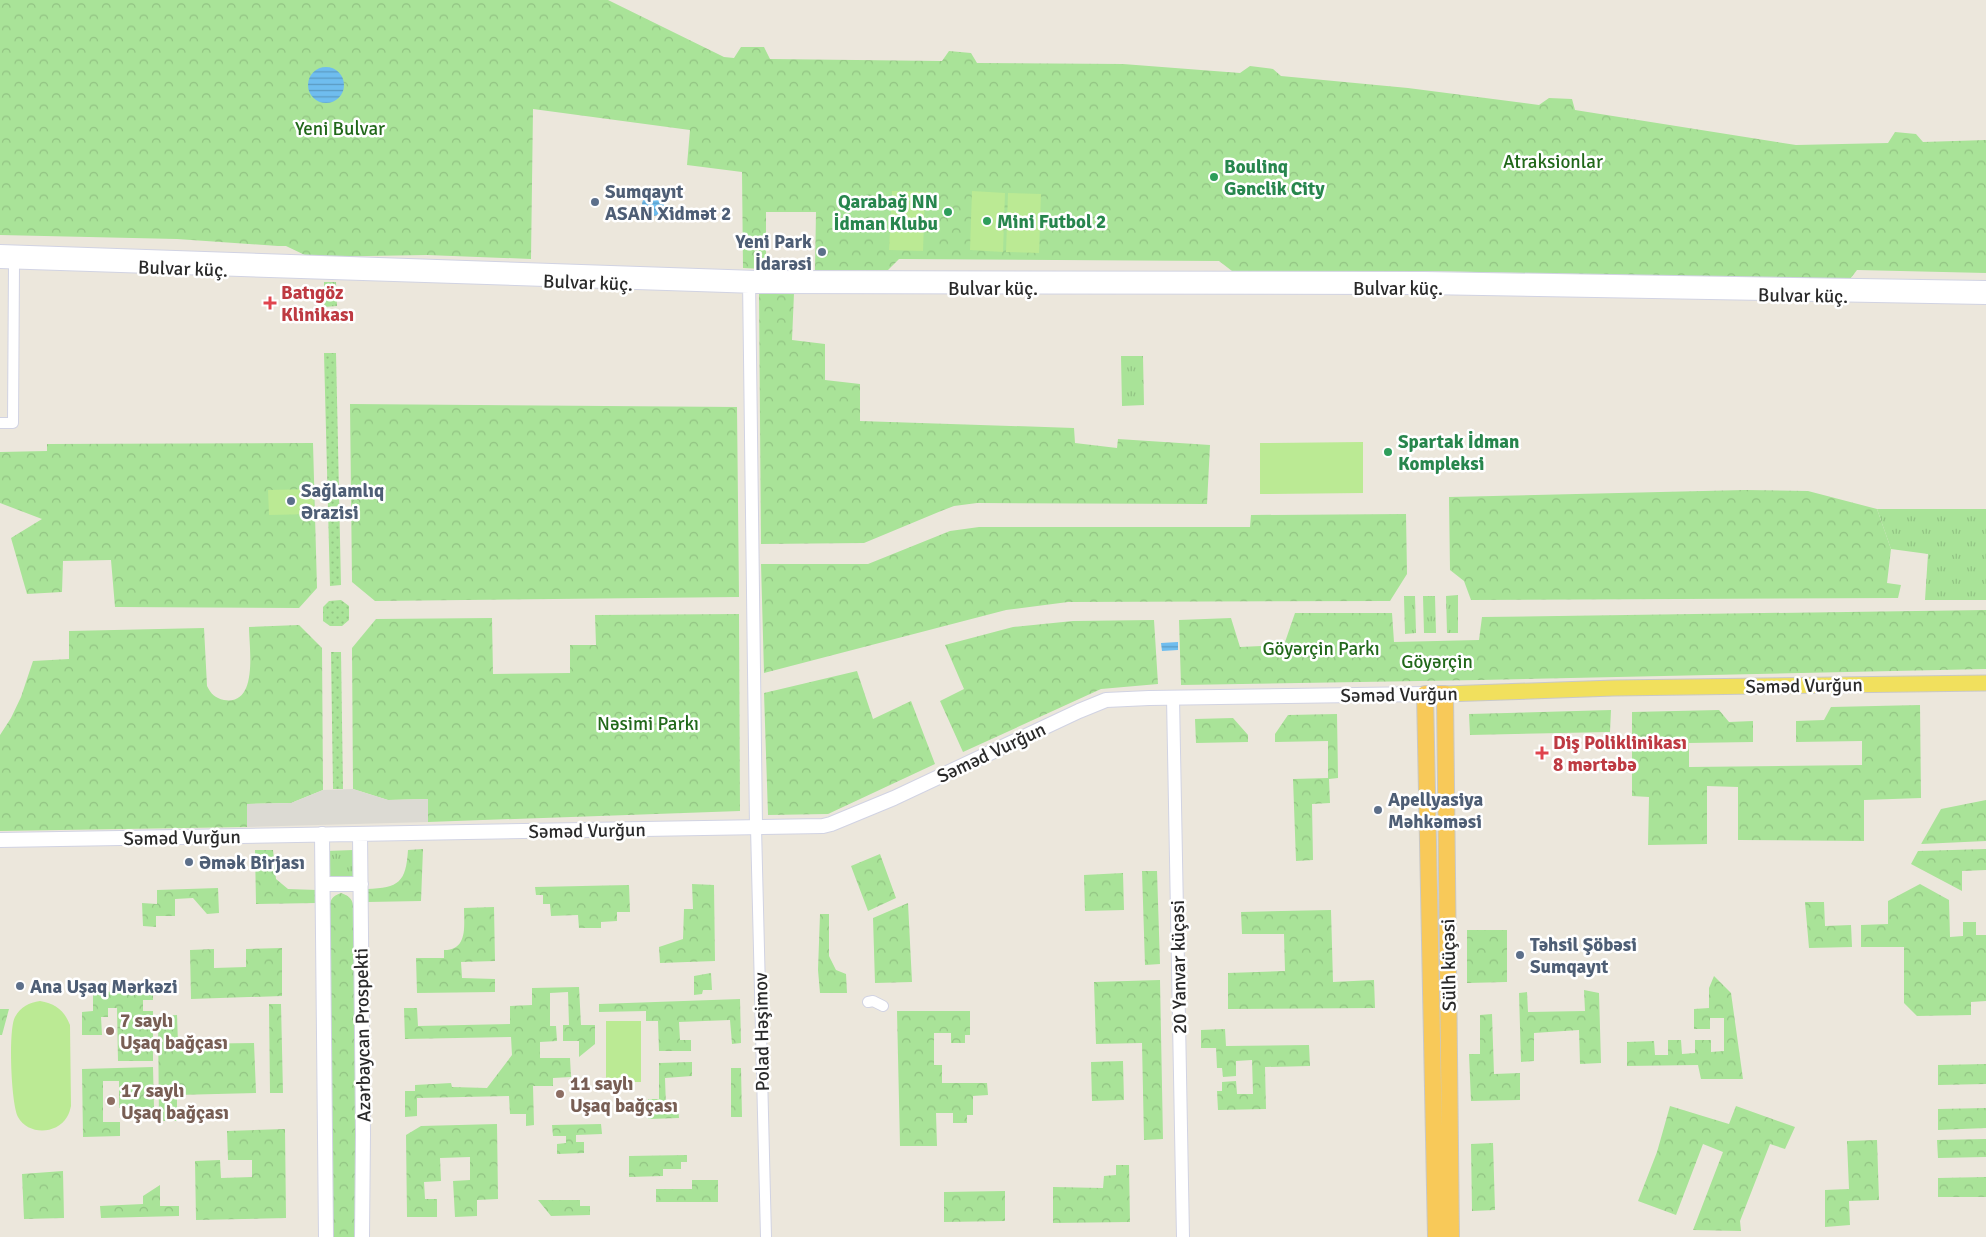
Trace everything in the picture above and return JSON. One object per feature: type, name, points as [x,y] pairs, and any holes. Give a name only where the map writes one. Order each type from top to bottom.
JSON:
[{"type":"highway","name":"Səməd Vurğun","points":[[1425,694],[1445,694]]},
{"type":"highway","name":"Sülh küçəsi","points":[[1425,694],[1431,950],[1443,1173],[1451,1237]]},
{"type":"highway","name":"Sülh küçəsi","points":[[1436,1237],[1443,1173],[1448,949],[1445,694]]},
{"type":"highway","points":[[1431,950],[1448,949]]},
{"type":"main road","name":"Səməd Vurğun","points":[[1445,694],[1614,688],[1986,683]]},
{"type":"main road","name":"Səməd Vurğun","points":[[0,840],[815,827],[831,824],[894,798],[1093,705],[1118,699],[1425,694]]},
{"type":"main road","name":"Azərbaycan Prospekti","points":[[322,834],[326,1237]]},
{"type":"main road","name":"Azərbaycan Prospekti","points":[[360,834],[363,1134],[362,1237]]},
{"type":"main road","points":[[323,884],[360,884]]},
{"type":"street","name":"Bulvar küç.","points":[[0,251],[45,258],[749,282],[1148,283],[1424,288],[1839,290],[1986,287]]},
{"type":"street","name":"Bulvar küç.","points":[[0,262],[14,263],[45,258]]},
{"type":"street","points":[[0,423],[13,423],[14,263]]},
{"type":"street","points":[[749,282],[756,827]]},
{"type":"street","name":"Bulvar küç.","points":[[1839,290],[1986,298]]},
{"type":"street","name":"20 Yanvar küçəsi","points":[[1174,697],[1183,1237]]},
{"type":"street","name":"Polad Həşimov","points":[[756,827],[766,1237]]},
{"type":"street","points":[[868,1002],[873,1001],[883,1006]]},
{"type":"green space","name":"Yeni Bulvar","points":[[0,0],[608,0],[724,57],[734,58],[741,47],[764,47],[770,59],[942,61],[949,51],[971,53],[977,63],[1123,64],[1240,73],[1250,66],[1273,69],[1281,76],[1408,88],[1539,105],[1549,98],[1572,99],[1575,110],[1796,145],[1888,143],[1895,132],[1916,134],[1923,142],[1986,140],[1986,273],[1857,270],[1850,279],[1424,271],[1232,271],[1219,261],[899,259],[888,270],[815,270],[816,212],[766,212],[766,269],[743,268],[742,172],[687,165],[690,130],[533,109],[531,259],[427,255],[309,257],[286,246],[177,239],[0,235]]},
{"type":"green space","points":[[892,191],[925,192],[923,251],[889,250]]},
{"type":"green space","name":"Mini Futbol 2","points":[[972,191],[1005,193],[1003,252],[970,250]]},
{"type":"green space","points":[[1008,193],[1041,194],[1039,253],[1006,252]]},
{"type":"green space","points":[[324,282],[336,282],[337,306],[324,307]]},
{"type":"green space","points":[[759,293],[794,293],[792,340],[825,344],[825,380],[860,384],[860,421],[1074,428],[1075,443],[1117,448],[1118,439],[1210,445],[1207,504],[977,503],[954,506],[864,543],[761,544]]},
{"type":"green space","points":[[324,353],[336,353],[341,585],[330,586]]},
{"type":"green space","points":[[1121,356],[1143,356],[1144,405],[1122,406]]},
{"type":"green space","points":[[350,404],[737,407],[739,597],[375,601],[352,582]]},
{"type":"green space","points":[[1363,442],[1363,493],[1260,494],[1260,443]]},
{"type":"green space","points":[[313,443],[317,588],[299,608],[115,607],[111,560],[63,561],[62,592],[27,594],[11,538],[42,519],[0,503],[0,452],[47,451],[47,444]]},
{"type":"green space","points":[[313,489],[314,514],[269,515],[268,490]]},
{"type":"green space","points":[[1745,490],[1808,491],[1877,509],[1891,549],[1887,583],[1901,585],[1898,598],[1471,600],[1464,581],[1450,570],[1449,497]]},
{"type":"green space","points":[[1877,509],[1986,509],[1986,600],[1925,600],[1928,554],[1891,549]]},
{"type":"green space","points":[[1406,514],[1407,574],[1390,601],[1068,602],[1006,610],[764,673],[761,564],[868,564],[950,531],[979,527],[1250,527],[1251,515]]},
{"type":"green space","points":[[1458,595],[1458,633],[1447,633],[1446,596]]},
{"type":"green space","points":[[1404,596],[1415,596],[1416,633],[1405,634]]},
{"type":"green space","points":[[1423,596],[1435,596],[1436,633],[1424,633]]},
{"type":"green space","points":[[341,600],[349,606],[349,620],[342,626],[330,626],[323,621],[323,607],[329,601]]},
{"type":"green space","points":[[1986,610],[1986,669],[1181,685],[1179,620],[1231,618],[1240,647],[1284,645],[1295,613],[1392,613],[1394,642],[1479,640],[1482,617]]},
{"type":"green space","name":"Nəsimi Parkı","points":[[739,614],[740,811],[428,822],[427,799],[388,800],[353,789],[352,648],[376,619],[492,618],[493,674],[570,673],[570,645],[596,645],[595,615]]},
{"type":"green space","points":[[1154,620],[1158,684],[1101,689],[963,752],[940,701],[964,689],[945,645],[1013,627],[1073,621]]},
{"type":"green space","points":[[299,625],[322,648],[323,790],[291,803],[248,804],[247,827],[0,831],[0,735],[21,697],[33,661],[69,659],[69,631],[204,628],[207,686],[214,695],[224,700],[235,699],[243,694],[247,685],[250,673],[249,627]]},
{"type":"green space","points":[[331,652],[341,652],[343,789],[333,789]]},
{"type":"green space","points":[[857,671],[873,719],[911,701],[935,764],[828,814],[768,815],[764,693]]},
{"type":"green space","points":[[1920,705],[1921,798],[1864,800],[1864,841],[1738,840],[1738,787],[1707,786],[1707,844],[1648,845],[1649,797],[1632,796],[1632,712],[1719,710],[1729,722],[1753,721],[1753,742],[1689,743],[1689,767],[1862,765],[1862,741],[1796,742],[1796,721],[1824,720],[1831,707]]},
{"type":"green space","points":[[1611,710],[1610,732],[1470,735],[1469,714]]},
{"type":"green space","points":[[1337,714],[1338,778],[1329,779],[1330,803],[1312,804],[1313,860],[1296,861],[1293,779],[1328,778],[1328,741],[1275,742],[1275,734],[1288,715]]},
{"type":"green space","points":[[1233,718],[1248,735],[1248,742],[1196,743],[1195,719]]},
{"type":"green space","points":[[1986,800],[1986,841],[1921,844],[1941,809]]},
{"type":"green space","points":[[423,849],[421,901],[368,902],[367,889],[394,885],[403,876],[408,850]]},
{"type":"green space","points":[[1986,849],[1986,870],[1962,871],[1962,891],[1911,864],[1918,851]]},
{"type":"green space","points":[[255,850],[273,850],[276,879],[288,889],[317,890],[317,903],[256,904]]},
{"type":"green space","points":[[353,850],[353,877],[328,878],[327,851]]},
{"type":"green space","points":[[880,854],[896,898],[868,911],[851,866]]},
{"type":"green space","points":[[1142,871],[1157,871],[1160,964],[1145,965]]},
{"type":"green space","points":[[1123,873],[1124,910],[1085,911],[1084,875]]},
{"type":"green space","points":[[692,884],[714,885],[715,961],[660,963],[659,947],[683,939],[684,909],[693,909]]},
{"type":"green space","points":[[1920,884],[1949,900],[1950,937],[1963,936],[1963,922],[1976,922],[1976,935],[1986,935],[1986,1001],[1971,1002],[1971,1015],[1917,1016],[1904,1003],[1904,947],[1861,947],[1861,925],[1888,924],[1888,901]]},
{"type":"green space","points":[[629,885],[630,912],[617,912],[617,921],[601,922],[601,928],[579,928],[578,915],[551,916],[550,904],[543,904],[543,895],[536,895],[535,887]]},
{"type":"green space","points":[[218,888],[219,913],[207,914],[193,898],[175,899],[175,916],[156,916],[156,927],[143,926],[142,903],[157,904],[157,890]]},
{"type":"green space","points":[[341,893],[347,895],[353,903],[354,909],[356,1237],[332,1237],[329,909],[332,899]]},
{"type":"green space","points":[[1805,902],[1824,902],[1825,926],[1851,925],[1852,947],[1809,948]]},
{"type":"green space","points":[[908,903],[912,982],[875,983],[873,918]]},
{"type":"green space","points":[[494,907],[495,961],[461,962],[462,978],[495,979],[495,992],[417,993],[416,958],[444,958],[444,950],[457,946],[463,936],[464,908]]},
{"type":"green space","points":[[1331,910],[1333,982],[1374,980],[1375,1008],[1228,1009],[1228,973],[1285,971],[1284,934],[1242,934],[1241,912]]},
{"type":"green space","points":[[820,914],[829,914],[829,956],[836,970],[846,974],[847,993],[820,993],[818,970]]},
{"type":"green space","points":[[1467,930],[1507,930],[1507,982],[1467,983]]},
{"type":"green space","points":[[282,948],[282,996],[191,999],[190,950],[214,949],[214,968],[246,967],[246,949]]},
{"type":"green space","points":[[711,973],[712,990],[703,990],[702,994],[694,995],[694,976]]},
{"type":"green space","points":[[1714,976],[1731,993],[1743,1079],[1701,1079],[1698,1065],[1627,1066],[1627,1042],[1654,1041],[1655,1055],[1668,1055],[1668,1040],[1681,1040],[1682,1054],[1695,1053],[1695,1040],[1711,1040],[1711,1052],[1724,1051],[1724,1018],[1710,1018],[1710,1029],[1694,1029],[1694,1009],[1709,1008],[1709,988]]},
{"type":"green space","points":[[1160,980],[1163,1139],[1144,1140],[1142,1043],[1096,1044],[1094,982]]},
{"type":"green space","points":[[579,987],[581,1025],[595,1025],[595,1044],[579,1057],[579,1041],[563,1041],[563,1025],[569,1025],[568,992],[550,993],[550,1026],[556,1026],[557,1041],[540,1042],[540,1058],[570,1058],[571,1077],[553,1078],[553,1086],[533,1086],[534,1125],[526,1126],[526,1114],[510,1114],[509,1096],[417,1098],[417,1116],[405,1117],[405,1091],[415,1091],[415,1085],[451,1083],[452,1087],[487,1088],[512,1055],[511,1037],[405,1039],[404,1008],[417,1008],[418,1026],[510,1024],[510,1006],[532,1005],[532,988]]},
{"type":"green space","points":[[1584,990],[1599,993],[1601,1063],[1580,1064],[1579,1030],[1534,1033],[1534,1061],[1521,1062],[1519,993],[1527,992],[1528,1012],[1585,1011]]},
{"type":"green space","points":[[153,991],[153,1000],[143,1000],[143,1011],[153,1011],[153,1061],[118,1061],[117,1008],[108,1008],[108,1017],[101,1017],[102,1035],[82,1035],[82,1012],[93,1011],[93,992]]},
{"type":"green space","points":[[740,999],[741,1043],[732,1044],[730,1020],[679,1022],[680,1040],[691,1040],[691,1051],[659,1051],[658,1021],[646,1021],[646,1011],[599,1012],[599,1004]]},
{"type":"green space","points":[[40,1001],[51,1004],[59,1009],[65,1015],[70,1025],[71,1106],[68,1116],[62,1123],[49,1130],[35,1130],[28,1127],[18,1117],[11,1067],[15,1017],[26,1006]]},
{"type":"green space","points":[[269,1004],[281,1004],[283,1093],[270,1093]]},
{"type":"green space","points":[[0,1009],[9,1009],[2,1035],[0,1035]]},
{"type":"green space","points":[[897,1011],[970,1011],[970,1035],[965,1035],[965,1043],[951,1043],[951,1033],[934,1033],[934,1065],[942,1065],[942,1083],[987,1083],[988,1095],[973,1096],[973,1115],[967,1115],[967,1123],[953,1123],[953,1113],[936,1113],[937,1146],[900,1146]]},
{"type":"green space","points":[[1492,1014],[1494,1074],[1520,1073],[1520,1100],[1471,1101],[1469,1054],[1480,1054],[1480,1015]]},
{"type":"green space","points":[[177,1015],[178,1044],[254,1043],[256,1093],[177,1095],[177,1121],[159,1121],[158,1016]]},
{"type":"green space","points":[[606,1021],[641,1021],[641,1082],[606,1082]]},
{"type":"green space","points":[[1225,1029],[1226,1046],[1309,1045],[1310,1066],[1265,1067],[1266,1109],[1218,1110],[1217,1091],[1222,1091],[1222,1082],[1236,1081],[1237,1094],[1253,1094],[1252,1060],[1236,1061],[1236,1076],[1223,1077],[1222,1068],[1217,1068],[1216,1048],[1201,1048],[1201,1030]]},
{"type":"green space","points":[[1123,1061],[1124,1100],[1092,1101],[1091,1062]]},
{"type":"green space","points":[[692,1062],[692,1076],[665,1078],[666,1107],[678,1107],[679,1118],[648,1119],[648,1099],[659,1099],[659,1063]]},
{"type":"green space","points":[[1986,1064],[1986,1084],[1938,1085],[1938,1065]]},
{"type":"green space","points":[[153,1067],[154,1108],[119,1108],[119,1081],[103,1081],[103,1122],[120,1122],[120,1136],[83,1137],[82,1069]]},
{"type":"green space","points":[[731,1068],[741,1068],[742,1117],[731,1117]]},
{"type":"green space","points":[[1670,1106],[1729,1124],[1736,1106],[1795,1127],[1785,1149],[1770,1144],[1740,1221],[1741,1231],[1693,1230],[1723,1152],[1703,1144],[1676,1215],[1638,1201],[1657,1152]]},
{"type":"green space","points":[[1986,1108],[1986,1128],[1938,1130],[1938,1109]]},
{"type":"green space","points":[[497,1124],[498,1199],[477,1200],[477,1216],[455,1217],[453,1181],[470,1180],[470,1157],[440,1158],[441,1181],[424,1182],[425,1199],[437,1199],[437,1217],[407,1217],[406,1135],[421,1126]]},
{"type":"green space","points":[[601,1124],[602,1134],[576,1135],[576,1142],[584,1142],[584,1153],[557,1154],[557,1144],[566,1143],[566,1136],[553,1136],[552,1125]]},
{"type":"green space","points":[[285,1129],[286,1218],[196,1220],[195,1161],[220,1160],[221,1178],[252,1177],[252,1160],[228,1160],[227,1131]]},
{"type":"green space","points":[[1986,1139],[1986,1157],[1938,1158],[1937,1140]]},
{"type":"green space","points":[[1877,1140],[1879,1200],[1849,1201],[1850,1225],[1825,1227],[1825,1190],[1849,1189],[1847,1141]]},
{"type":"green space","points":[[1493,1143],[1495,1210],[1472,1211],[1471,1144]]},
{"type":"green space","points":[[687,1155],[687,1162],[681,1162],[681,1169],[663,1169],[663,1176],[629,1177],[629,1156]]},
{"type":"green space","points":[[1116,1165],[1129,1165],[1130,1222],[1053,1223],[1053,1187],[1103,1188],[1104,1176],[1116,1175]]},
{"type":"green space","points":[[63,1171],[64,1218],[24,1219],[22,1174]]},
{"type":"green space","points":[[1986,1177],[1986,1197],[1938,1197],[1938,1178]]},
{"type":"green space","points":[[692,1180],[718,1180],[718,1202],[656,1202],[656,1189],[692,1189]]},
{"type":"green space","points":[[160,1185],[160,1206],[179,1206],[179,1216],[101,1218],[100,1206],[143,1204],[143,1196]]},
{"type":"green space","points":[[1005,1191],[1005,1221],[944,1222],[944,1192]]},
{"type":"green space","points":[[538,1200],[580,1200],[580,1206],[590,1206],[590,1215],[551,1216]]},
{"type":"shaded area","points":[[353,789],[388,800],[428,799],[428,822],[247,827],[247,804],[291,803],[323,790]]},
{"type":"water","points":[[326,67],[333,68],[339,72],[343,78],[343,92],[339,98],[333,102],[326,103],[319,102],[313,98],[309,92],[308,85],[309,78],[313,72],[319,68]]},
{"type":"water","points":[[653,194],[661,197],[664,205],[661,213],[653,216],[645,213],[642,205],[645,197]]},
{"type":"water","points":[[1178,642],[1178,650],[1162,651],[1161,643]]},
{"type":"place","name":"Boulinq Gənclik City","points":[[1214,177]]},
{"type":"place","name":"Sumqayıt ASAN Xidmət 2","points":[[595,202]]},
{"type":"place","name":"Qarabağ NN İdman Klubu","points":[[948,212]]},
{"type":"place","name":"Mini Futbol 2","points":[[987,221]]},
{"type":"place","name":"Yeni Park İdarəsi","points":[[822,252]]},
{"type":"place","name":"Batıgöz Klinikası","points":[[270,303]]},
{"type":"place","name":"Spartak İdman Kompleksi","points":[[1388,452]]},
{"type":"place","name":"Sağlamlıq Ərazisi","points":[[291,501]]},
{"type":"place","name":"Diş Poliklinikası 8 mərtəbə","points":[[1542,753]]},
{"type":"place","name":"Apellyasiya Məhkəməsi","points":[[1378,810]]},
{"type":"place","name":"Əmək Birjası","points":[[189,862]]},
{"type":"place","name":"Təhsil Şöbəsi Sumqayıt","points":[[1520,955]]},
{"type":"place","name":"Ana Uşaq Mərkəzi","points":[[20,986]]},
{"type":"place","name":"7 saylı Uşaq bağçası","points":[[110,1031]]},
{"type":"place","name":"11 saylı Uşaq bağçası","points":[[560,1094]]},
{"type":"place","name":"17 saylı Uşaq bağçası","points":[[111,1101]]},
{"type":"park label","name":"Atraksionlar","points":[[1553,161]]},
{"type":"park label","name":"Göyərçin Parkı","points":[[1321,648]]},
{"type":"park label","name":"Göyərçin","points":[[1437,661]]}]
